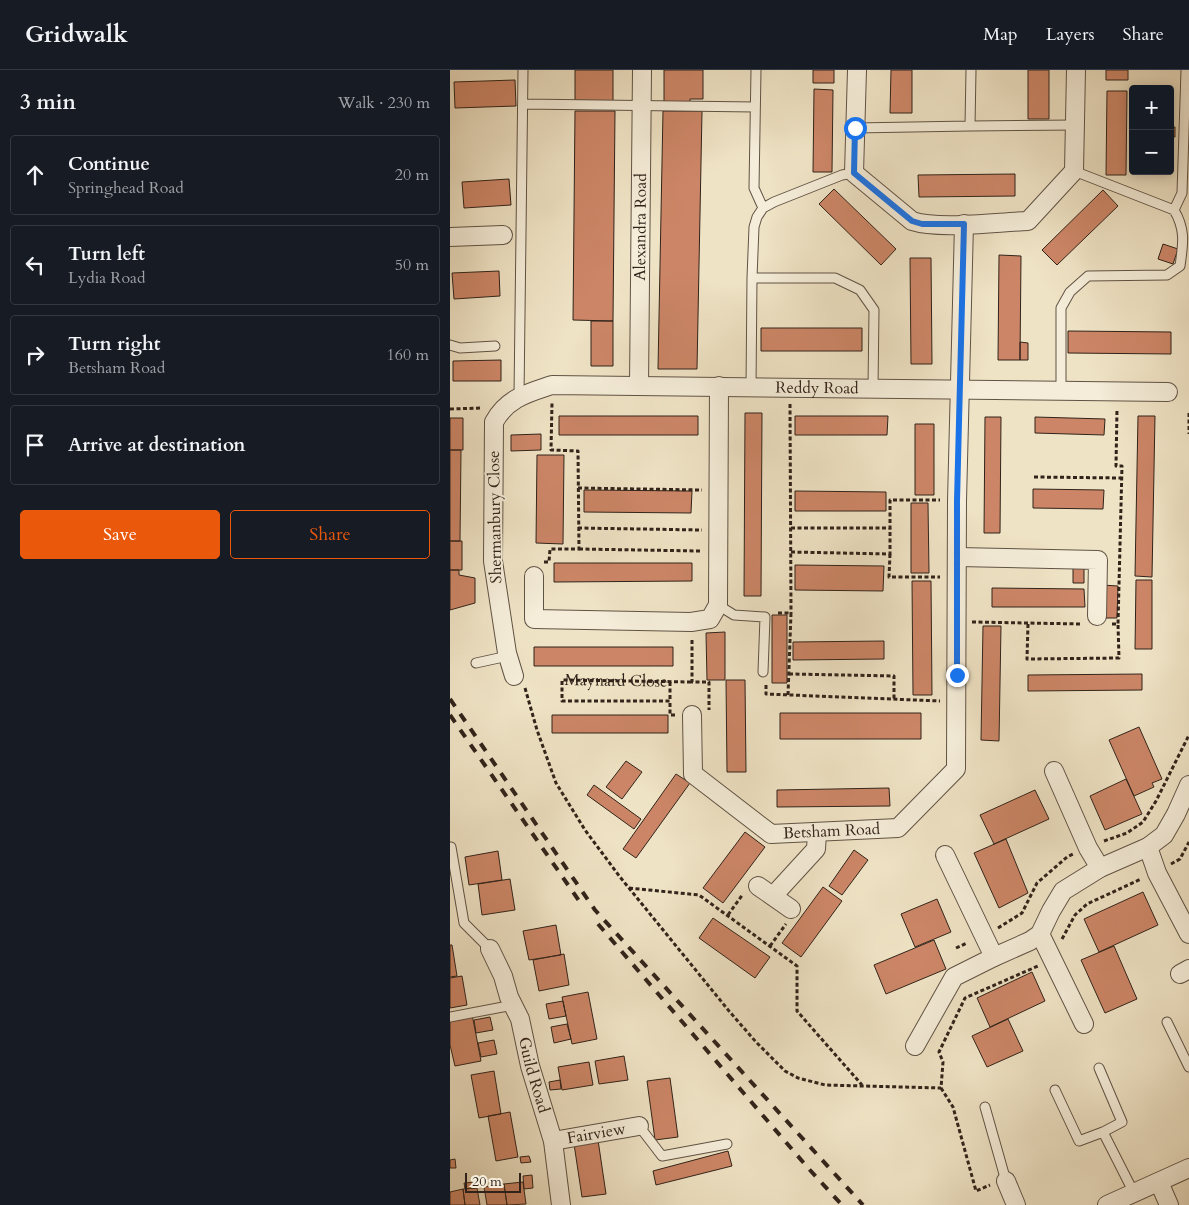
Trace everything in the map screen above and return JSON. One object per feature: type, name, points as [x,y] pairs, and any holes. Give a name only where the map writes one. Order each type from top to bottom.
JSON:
[{"type":"street","name":"Alexandra Road","points":[[638,385],[642,70]]},
{"type":"street","points":[[857,70],[854,173],[912,221],[922,224],[1028,221],[1074,170],[1076,70]]},
{"type":"street","name":"Betsham Road","points":[[692,715],[693,774],[771,834],[818,834],[898,828],[956,769],[957,501],[964,224]]},
{"type":"street","points":[[450,237],[503,235]]},
{"type":"street","name":"Reddy Road","points":[[519,396],[552,385],[960,388],[1168,392]]},
{"type":"street","points":[[534,576],[534,618],[691,622],[710,619],[718,605],[720,530],[719,386]]},
{"type":"street","points":[[500,410],[519,396]]},
{"type":"street","name":"Shermanbury Close","points":[[500,410],[494,422],[493,561],[499,608],[508,656],[514,676]]},
{"type":"street","points":[[958,557],[1098,560],[1096,622]]},
{"type":"street","points":[[1054,771],[1088,848],[1100,868]]},
{"type":"street","points":[[915,1046],[954,977],[1030,941],[1040,934],[1063,891],[1100,868],[1148,848],[1164,835],[1189,785]]},
{"type":"street","points":[[773,896],[816,849],[818,834]]},
{"type":"street","points":[[1148,848],[1157,873],[1189,934]]},
{"type":"street","points":[[945,855],[994,957]]},
{"type":"street","points":[[758,886],[790,909]]},
{"type":"street","points":[[1040,934],[1084,1024]]},
{"type":"street","name":"Guild Road","points":[[490,949],[520,1019],[530,1066],[553,1141],[561,1205]]},
{"type":"street","name":"Fairview","points":[[553,1141],[639,1126]]},
{"type":"street","points":[[1106,1205],[1189,1168]]},
{"type":"street","points":[[1005,1180],[1014,1204]]},
{"type":"street","points":[[1159,1182],[1169,1205]]},
{"type":"lane","points":[[519,396],[523,70]]},
{"type":"lane","points":[[756,70],[754,188],[763,208]]},
{"type":"lane","points":[[970,126],[971,70]]},
{"type":"lane","points":[[1174,210],[1182,193],[1186,70]]},
{"type":"lane","points":[[522,104],[755,107]]},
{"type":"lane","points":[[855,128],[1076,125]]},
{"type":"lane","points":[[1061,390],[1061,308],[1070,292],[1088,276],[1167,275],[1180,266],[1183,244],[1181,222],[1174,210],[1074,170]]},
{"type":"lane","points":[[752,387],[752,278],[754,228],[758,217],[763,208],[774,202],[842,174],[854,173]]},
{"type":"lane","points":[[752,278],[835,278],[860,290],[874,310],[873,388]]},
{"type":"lane","points":[[450,346],[460,348],[495,346]]},
{"type":"lane","points":[[718,605],[734,615],[765,617],[763,672]]},
{"type":"lane","points":[[476,663],[508,656]]},
{"type":"lane","points":[[451,847],[464,923],[490,949]]},
{"type":"lane","points":[[450,1017],[513,1005]]},
{"type":"lane","points":[[1167,1022],[1189,1067]]},
{"type":"lane","points":[[1055,1090],[1079,1141],[1103,1132],[1122,1122],[1099,1068]]},
{"type":"lane","points":[[985,1107],[1005,1180]]},
{"type":"lane","points":[[639,1126],[662,1156],[727,1144]]},
{"type":"lane","points":[[1103,1132],[1134,1193]]},
{"type":"path","points":[[552,385],[551,450],[578,451],[578,549]]},
{"type":"path","points":[[788,695],[791,613],[790,387]]},
{"type":"path","points":[[1028,624],[1027,659],[1119,658],[1118,624],[1122,466],[1116,466],[1118,391]]},
{"type":"path","points":[[450,409],[476,408],[500,410]]},
{"type":"path","points":[[1189,413],[1189,434]]},
{"type":"path","points":[[1034,477],[1121,478]]},
{"type":"path","points":[[578,488],[720,490]]},
{"type":"path","points":[[957,501],[890,500],[889,577],[958,577]]},
{"type":"path","points":[[578,528],[720,530]]},
{"type":"path","points":[[791,528],[890,528]]},
{"type":"path","points":[[534,576],[535,561],[549,562],[550,549],[719,551]]},
{"type":"path","points":[[791,552],[890,554]]},
{"type":"path","points":[[765,617],[766,613],[791,613]]},
{"type":"path","name":"Maynard Close","points":[[691,622],[692,682]]},
{"type":"path","points":[[957,622],[1028,624],[1096,622],[1118,624]]},
{"type":"path","points":[[763,672],[766,679],[766,694],[957,701]]},
{"type":"path","points":[[789,674],[894,676],[894,699]]},
{"type":"path","points":[[514,676],[522,676],[537,730],[556,783],[586,830],[629,888],[734,1018],[785,1071],[798,1078],[825,1085],[941,1088]]},
{"type":"path","name":"Maynard Close","points":[[562,680],[692,682],[709,682],[709,715],[670,716],[670,701],[562,701],[562,680]]},
{"type":"path","points":[[670,682],[670,701]]},
{"type":"path","points":[[629,888],[699,894],[797,966],[796,1011],[862,1085]]},
{"type":"path","points":[[943,1062],[941,1088],[953,1107],[976,1191],[1005,1180]]},
{"type":"building","points":[[575,70],[613,70],[613,102],[575,102]]},
{"type":"building","points":[[664,70],[703,70],[703,99],[690,99],[690,103],[664,103]]},
{"type":"building","points":[[813,70],[834,70],[834,83],[813,83]]},
{"type":"building","points":[[891,70],[912,70],[912,113],[890,113]]},
{"type":"building","points":[[1028,70],[1049,70],[1049,119],[1028,119]]},
{"type":"building","points":[[1106,70],[1128,70],[1128,80],[1106,80]]},
{"type":"building","points":[[515,80],[516,106],[455,108],[454,82]]},
{"type":"building","points":[[814,89],[833,90],[832,172],[813,172]]},
{"type":"building","points":[[1107,91],[1127,91],[1126,175],[1106,175]]},
{"type":"building","points":[[575,111],[615,111],[613,321],[573,320]]},
{"type":"building","points":[[663,111],[702,111],[697,369],[658,369]]},
{"type":"building","points":[[1015,174],[1015,196],[919,197],[918,175]]},
{"type":"building","points":[[509,179],[511,205],[464,208],[462,182]]},
{"type":"building","points":[[834,189],[896,249],[881,265],[819,204]]},
{"type":"building","points":[[1103,190],[1118,206],[1057,265],[1042,250]]},
{"type":"building","points":[[1163,244],[1178,249],[1173,264],[1158,259]]},
{"type":"building","points":[[999,255],[1021,256],[1020,360],[998,360]]},
{"type":"building","points":[[910,258],[931,258],[932,364],[911,364]]},
{"type":"building","points":[[499,271],[500,296],[454,299],[452,273]]},
{"type":"building","points":[[591,321],[613,321],[613,366],[591,366]]},
{"type":"building","points":[[761,328],[862,328],[862,351],[761,351]]},
{"type":"building","points":[[1068,331],[1171,332],[1171,354],[1068,353]]},
{"type":"building","points":[[1020,342],[1028,343],[1028,360],[1020,360]]},
{"type":"building","points":[[501,360],[501,381],[453,381],[453,361]]},
{"type":"building","points":[[745,413],[762,413],[761,596],[744,596]]},
{"type":"building","points":[[559,416],[698,416],[698,435],[559,435]]},
{"type":"building","points":[[795,416],[888,416],[887,435],[795,435]]},
{"type":"building","points":[[1138,416],[1155,416],[1152,577],[1135,576]]},
{"type":"building","points":[[985,417],[1001,417],[1000,533],[984,533]]},
{"type":"building","points":[[1035,417],[1105,419],[1104,435],[1035,433]]},
{"type":"building","points":[[450,418],[463,418],[463,450],[450,450]]},
{"type":"building","points":[[915,424],[934,424],[934,495],[915,495]]},
{"type":"building","points":[[541,434],[541,450],[511,451],[511,435]]},
{"type":"building","points":[[450,450],[461,450],[460,541],[450,541]]},
{"type":"building","points":[[537,455],[564,455],[563,544],[536,543]]},
{"type":"building","points":[[1033,489],[1104,490],[1103,509],[1033,508]]},
{"type":"building","points":[[584,490],[692,491],[691,513],[584,512]]},
{"type":"building","points":[[795,491],[886,492],[886,511],[795,511]]},
{"type":"building","points":[[911,503],[928,503],[929,573],[911,573]]},
{"type":"building","points":[[450,541],[462,541],[462,570],[450,570]]},
{"type":"building","points":[[554,563],[692,563],[692,581],[554,582]]},
{"type":"building","points":[[795,565],[884,566],[883,591],[795,590]]},
{"type":"building","points":[[1073,567],[1084,567],[1084,583],[1073,583]]},
{"type":"building","points":[[450,570],[459,570],[459,575],[475,578],[475,603],[450,610]]},
{"type":"building","points":[[1136,580],[1152,580],[1152,649],[1135,649]]},
{"type":"building","points":[[912,581],[931,581],[932,695],[913,695]]},
{"type":"building","points":[[1102,585],[1118,586],[1117,618],[1102,618]]},
{"type":"building","points":[[992,588],[1084,589],[1085,607],[992,607]]},
{"type":"building","points":[[772,615],[787,615],[787,683],[772,683]]},
{"type":"building","points":[[983,626],[1001,626],[999,741],[981,740]]},
{"type":"building","points":[[725,632],[725,680],[707,680],[706,633]]},
{"type":"building","points":[[884,641],[884,659],[793,660],[793,642]]},
{"type":"building","points":[[534,647],[673,647],[673,666],[534,666]]},
{"type":"building","points":[[1142,674],[1142,690],[1028,691],[1028,675]]},
{"type":"building","points":[[726,680],[745,680],[746,772],[727,772]]},
{"type":"building","points":[[780,713],[921,713],[921,739],[780,739]]},
{"type":"building","points":[[552,715],[668,715],[668,733],[552,733]]},
{"type":"building","points":[[1139,727],[1162,779],[1152,783],[1154,787],[1134,796],[1109,740]]},
{"type":"building","points":[[626,761],[642,772],[622,799],[606,787]]},
{"type":"building","points":[[676,774],[690,783],[636,858],[623,849]]},
{"type":"building","points":[[1126,779],[1142,814],[1105,830],[1090,796]]},
{"type":"building","points":[[594,785],[641,819],[634,829],[587,795]]},
{"type":"building","points":[[889,788],[890,806],[777,807],[777,790]]},
{"type":"building","points":[[1035,790],[1049,819],[994,844],[980,815]]},
{"type":"building","points":[[745,832],[765,847],[723,903],[703,888]]},
{"type":"building","points":[[1006,839],[1028,893],[999,908],[974,853]]},
{"type":"building","points":[[854,850],[868,860],[842,895],[829,886]]},
{"type":"building","points":[[498,851],[502,880],[469,885],[465,857]]},
{"type":"building","points":[[510,879],[515,910],[482,915],[478,884]]},
{"type":"building","points":[[823,887],[842,901],[801,957],[782,943]]},
{"type":"building","points":[[1143,892],[1158,925],[1099,952],[1084,919]]},
{"type":"building","points":[[937,899],[951,932],[915,947],[901,914]]},
{"type":"building","points":[[713,918],[770,957],[755,978],[699,938]]},
{"type":"building","points":[[556,925],[561,955],[529,960],[523,931]]},
{"type":"building","points":[[934,940],[946,969],[886,994],[874,965]]},
{"type":"building","points":[[450,945],[452,945],[457,976],[450,977]]},
{"type":"building","points":[[1114,946],[1137,999],[1105,1013],[1081,960]]},
{"type":"building","points":[[564,954],[569,985],[539,991],[533,960]]},
{"type":"building","points":[[1032,972],[1045,1001],[990,1027],[977,998]]},
{"type":"building","points":[[462,976],[467,1005],[450,1008],[450,978]]},
{"type":"building","points":[[588,992],[597,1039],[572,1044],[562,997]]},
{"type":"building","points":[[563,1001],[566,1016],[549,1019],[546,1004]]},
{"type":"building","points":[[472,1014],[481,1061],[455,1066],[450,1045],[450,1019]]},
{"type":"building","points":[[490,1017],[493,1030],[476,1033],[474,1020]]},
{"type":"building","points":[[1008,1019],[1023,1051],[987,1067],[972,1036]]},
{"type":"building","points":[[567,1024],[571,1039],[554,1043],[551,1027]]},
{"type":"building","points":[[494,1040],[497,1054],[481,1057],[478,1043]]},
{"type":"building","points":[[624,1056],[628,1080],[599,1084],[595,1061]]},
{"type":"building","points":[[589,1062],[593,1085],[562,1090],[558,1067]]},
{"type":"building","points":[[494,1071],[501,1114],[479,1118],[471,1075]]},
{"type":"building","points":[[670,1078],[678,1137],[655,1140],[647,1081]]},
{"type":"building","points":[[560,1080],[561,1089],[550,1090],[549,1082]]},
{"type":"building","points":[[510,1112],[518,1157],[496,1161],[488,1116]]},
{"type":"building","points":[[598,1140],[606,1194],[582,1197],[574,1144]]},
{"type":"building","points":[[728,1151],[732,1166],[656,1185],[653,1171]]},
{"type":"building","points":[[529,1156],[531,1162],[521,1163],[520,1157]]},
{"type":"building","points":[[455,1159],[456,1168],[450,1168],[450,1160]]},
{"type":"building","points":[[532,1175],[533,1188],[524,1189],[523,1176]]},
{"type":"building","points":[[475,1182],[476,1188],[465,1189],[464,1183]]},
{"type":"building","points":[[523,1182],[526,1204],[507,1205],[504,1184]]},
{"type":"building","points":[[504,1184],[507,1205],[487,1205],[484,1187]]},
{"type":"building","points":[[477,1188],[480,1205],[465,1205],[463,1189]]},
{"type":"building","points":[[463,1189],[465,1205],[450,1205],[450,1192]]},
{"type":"railway","points":[[450,699],[595,910],[863,1205]]},
{"type":"railway","points":[[450,715],[582,905]]},
{"type":"railway","points":[[598,924],[842,1205]]},
{"type":"route","points":[[855,128],[854,173],[912,221],[922,224],[964,224],[957,501],[957,675]]}]
